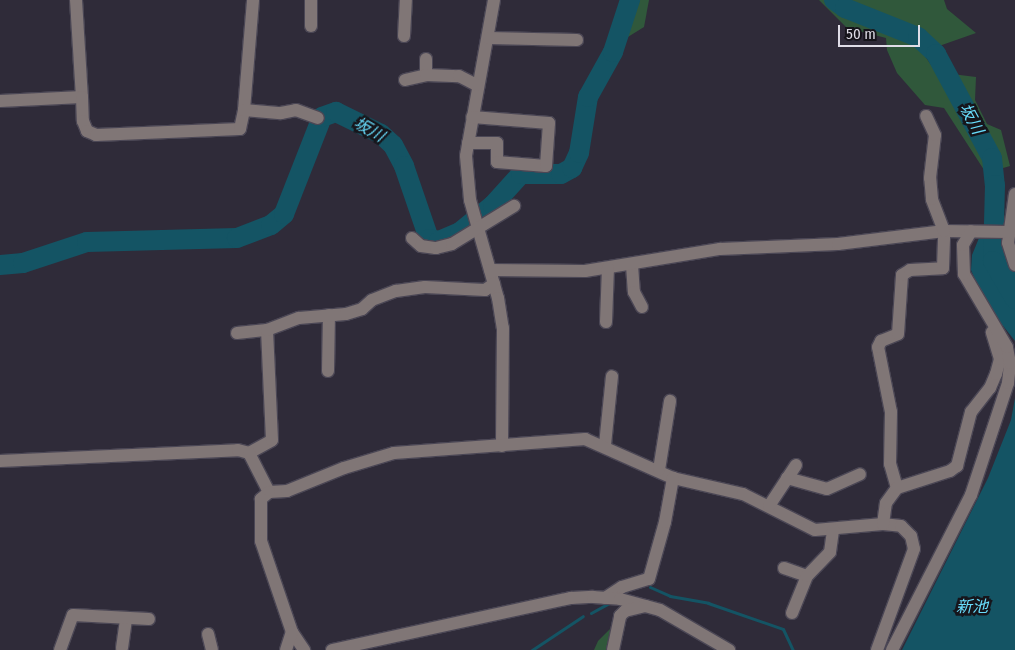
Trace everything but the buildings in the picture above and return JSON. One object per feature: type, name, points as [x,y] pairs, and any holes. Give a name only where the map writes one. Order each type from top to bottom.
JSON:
[{"type":"street","points":[[76,0],[83,121],[87,131],[107,136],[240,129],[244,110],[253,0]]},
{"type":"street","points":[[311,0],[311,26]]},
{"type":"street","points":[[404,36],[406,0]]},
{"type":"street","points":[[494,0],[489,38],[476,85],[468,143],[468,179],[476,220],[494,284],[502,328],[502,446]]},
{"type":"street","points":[[489,38],[577,40]]},
{"type":"street","points":[[426,59],[426,75]]},
{"type":"street","points":[[405,80],[426,75],[459,76],[476,85]]},
{"type":"street","points":[[0,101],[82,97]]},
{"type":"street","points":[[244,110],[281,113],[296,110],[318,118]]},
{"type":"street","points":[[897,488],[890,464],[891,412],[878,347],[881,341],[898,334],[902,275],[910,270],[943,268],[944,232],[932,199],[930,178],[935,135],[926,116]]},
{"type":"street","points":[[468,143],[496,143],[496,162],[546,166],[549,123],[472,117]]},
{"type":"street","points":[[1015,194],[1008,232],[1008,243],[1015,265]]},
{"type":"street","points":[[412,238],[421,246],[436,248],[452,244],[476,220],[514,206]]},
{"type":"street","points":[[892,650],[971,495],[1008,383],[1010,363],[1007,348],[964,274],[964,245],[975,231]]},
{"type":"street","points":[[490,270],[608,268],[720,249],[838,244],[944,232],[1008,232]]},
{"type":"street","points":[[632,265],[634,292],[642,307]]},
{"type":"street","points":[[606,322],[608,268]]},
{"type":"street","points":[[237,334],[267,330],[299,318],[362,310],[372,300],[396,290],[426,287],[485,290],[494,284]]},
{"type":"street","points":[[328,371],[329,315]]},
{"type":"street","points":[[883,524],[886,503],[897,488],[950,472],[957,466],[971,412],[990,388],[1000,359],[987,316]]},
{"type":"street","points":[[0,462],[226,449],[249,453],[272,440],[267,330]]},
{"type":"street","points":[[605,445],[612,376]]},
{"type":"street","points":[[659,470],[670,401]]},
{"type":"street","points":[[304,650],[292,632],[261,541],[261,499],[269,492],[287,491],[344,468],[394,453],[502,446],[572,438],[605,445],[673,478],[743,494],[815,530],[833,530],[883,524],[901,526],[911,536],[914,549],[877,650]]},
{"type":"street","points":[[249,453],[269,492]]},
{"type":"street","points":[[769,506],[796,465]]},
{"type":"street","points":[[787,478],[827,489],[860,474]]},
{"type":"street","points":[[613,650],[620,616],[642,604],[666,522],[673,478]]},
{"type":"street","points":[[792,612],[807,576],[830,552],[833,530]]},
{"type":"street","points":[[784,568],[807,576]]},
{"type":"street","points":[[605,598],[622,586],[648,579]]},
{"type":"street","points":[[332,650],[570,598],[605,598],[642,604],[660,610],[729,650]]},
{"type":"street","points":[[60,650],[73,615],[149,619]]},
{"type":"street","points":[[122,648],[126,618]]},
{"type":"street","points":[[286,650],[292,632]]},
{"type":"street","points":[[208,634],[212,650]]},
{"type":"green space","points":[[634,0],[649,0],[644,27],[623,40]]},
{"type":"green space","points":[[819,0],[944,0],[947,9],[976,33],[922,52],[936,72],[976,77],[975,100],[987,124],[1001,130],[1010,166],[986,173],[944,108],[925,105],[897,73],[887,50],[886,38],[847,28]]},
{"type":"green space","points":[[615,624],[610,650],[594,650],[598,641]]},
{"type":"water","points":[[979,238],[1004,242],[1009,263],[1015,272],[1015,341],[985,303],[971,270],[972,255]]},
{"type":"water","name":"新池","points":[[1015,398],[1015,650],[902,650],[988,478],[1011,420]]},
{"type":"waterway","name":"坂川","points":[[0,265],[23,263],[87,242],[237,238],[271,225],[284,214],[322,117],[336,112],[381,134],[393,145],[404,166],[429,239],[439,241],[460,232],[493,205],[521,174],[561,174],[572,168],[579,153],[588,97],[613,52],[630,0]]},
{"type":"waterway","name":"坂川","points":[[834,0],[845,8],[918,37],[936,54],[992,158],[995,185],[993,261],[1015,299]]},
{"type":"waterway","points":[[650,587],[670,596],[708,603],[783,629],[793,650]]},
{"type":"waterway","points":[[591,613],[609,603]]},
{"type":"waterway","points":[[532,650],[583,616]]}]
